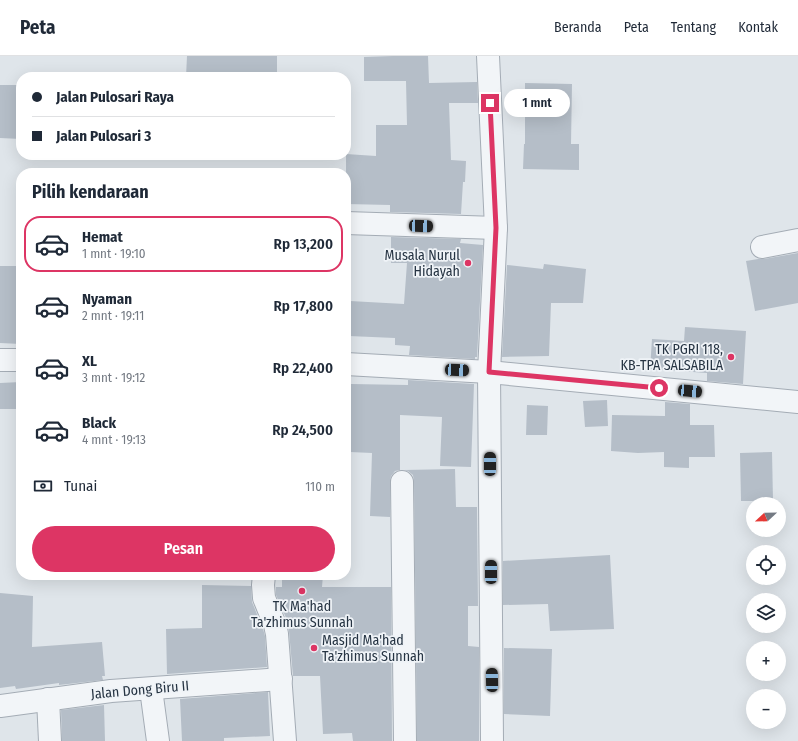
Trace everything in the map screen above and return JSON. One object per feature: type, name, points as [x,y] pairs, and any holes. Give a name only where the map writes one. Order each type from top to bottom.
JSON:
[{"type":"street","points":[[488,56],[496,228],[489,372],[492,741]]},
{"type":"street","points":[[351,223],[496,228]]},
{"type":"street","points":[[762,247],[798,240]]},
{"type":"street","points":[[0,360],[16,360]]},
{"type":"street","points":[[351,364],[489,372],[798,402]]},
{"type":"street","points":[[402,482],[405,741]]},
{"type":"street","points":[[263,580],[264,598],[275,624],[277,634],[286,741]]},
{"type":"street","name":"Jalan Dong Biru II","points":[[0,706],[111,691],[281,679]]},
{"type":"street","points":[[152,689],[158,741]]},
{"type":"street","points":[[48,699],[50,741]]},
{"type":"building","points":[[187,56],[277,56],[277,72],[186,72]]},
{"type":"building","points":[[428,56],[429,83],[477,82],[478,103],[449,103],[451,160],[466,161],[461,214],[390,212],[390,205],[351,204],[351,168],[346,168],[346,160],[351,160],[351,154],[376,156],[376,125],[407,125],[406,81],[364,81],[364,57]]},
{"type":"building","points":[[525,83],[572,84],[571,144],[579,144],[579,170],[523,169],[525,144]]},
{"type":"building","points":[[0,85],[16,85],[16,139],[0,138]]},
{"type":"building","points":[[391,237],[461,239],[460,243],[483,245],[477,357],[475,357],[475,359],[409,355],[410,346],[395,345],[395,338],[351,336],[351,301],[404,304],[407,263],[391,263]]},
{"type":"building","points":[[798,253],[798,303],[755,311],[746,261]]},
{"type":"building","points":[[544,264],[586,269],[583,303],[551,303],[549,356],[502,357],[507,265],[543,269]]},
{"type":"building","points":[[0,266],[16,266],[16,344],[0,343]]},
{"type":"building","points":[[685,327],[746,331],[743,384],[707,381],[707,373],[650,369],[652,339],[684,341]]},
{"type":"building","points":[[408,380],[474,384],[471,467],[440,466],[442,417],[400,415],[400,470],[395,471],[391,476],[390,517],[370,516],[372,453],[351,452],[351,384],[408,385]]},
{"type":"building","points":[[16,382],[16,409],[0,409],[0,383]]},
{"type":"building","points":[[607,400],[608,426],[585,427],[583,401]]},
{"type":"building","points":[[665,402],[690,404],[690,425],[714,425],[715,457],[689,457],[689,468],[664,467],[664,452],[638,453],[611,451],[612,415],[665,416]]},
{"type":"building","points":[[527,405],[548,406],[547,435],[526,435]]},
{"type":"building","points":[[772,452],[773,497],[746,497],[746,501],[741,501],[740,453]]},
{"type":"building","points":[[455,469],[456,507],[477,507],[478,606],[468,606],[468,646],[479,647],[479,741],[417,741],[414,482],[413,475],[404,470]]},
{"type":"building","points":[[610,555],[614,629],[550,631],[548,604],[503,605],[503,561]]},
{"type":"building","points":[[282,580],[323,580],[322,587],[391,587],[392,741],[353,741],[352,733],[323,734],[320,676],[293,676],[287,620],[276,595],[276,587],[282,587]]},
{"type":"building","points":[[202,585],[251,586],[252,602],[265,636],[267,667],[167,674],[166,629],[202,628]]},
{"type":"building","points":[[0,593],[33,596],[32,647],[102,642],[105,676],[102,676],[103,680],[59,685],[59,683],[16,689],[15,686],[0,688]]},
{"type":"building","points":[[504,648],[552,649],[550,716],[504,714]]},
{"type":"building","points":[[268,692],[270,736],[224,738],[224,741],[182,741],[180,699]]},
{"type":"building","points":[[104,705],[105,741],[62,741],[61,710]]},
{"type":"place","name":"Musala Nurul Hidayah","points":[[468,263]]},
{"type":"place","name":"TK PGRI 118, KB-TPA SALSABILA","points":[[731,357]]},
{"type":"place","name":"TK Ma'had Ta'zhimus Sunnah","points":[[302,591]]},
{"type":"place","name":"Masjid Ma'had Ta'zhimus Sunnah","points":[[314,648]]},
{"type":"route","points":[[490,103],[496,228],[489,372],[659,388]]}]
